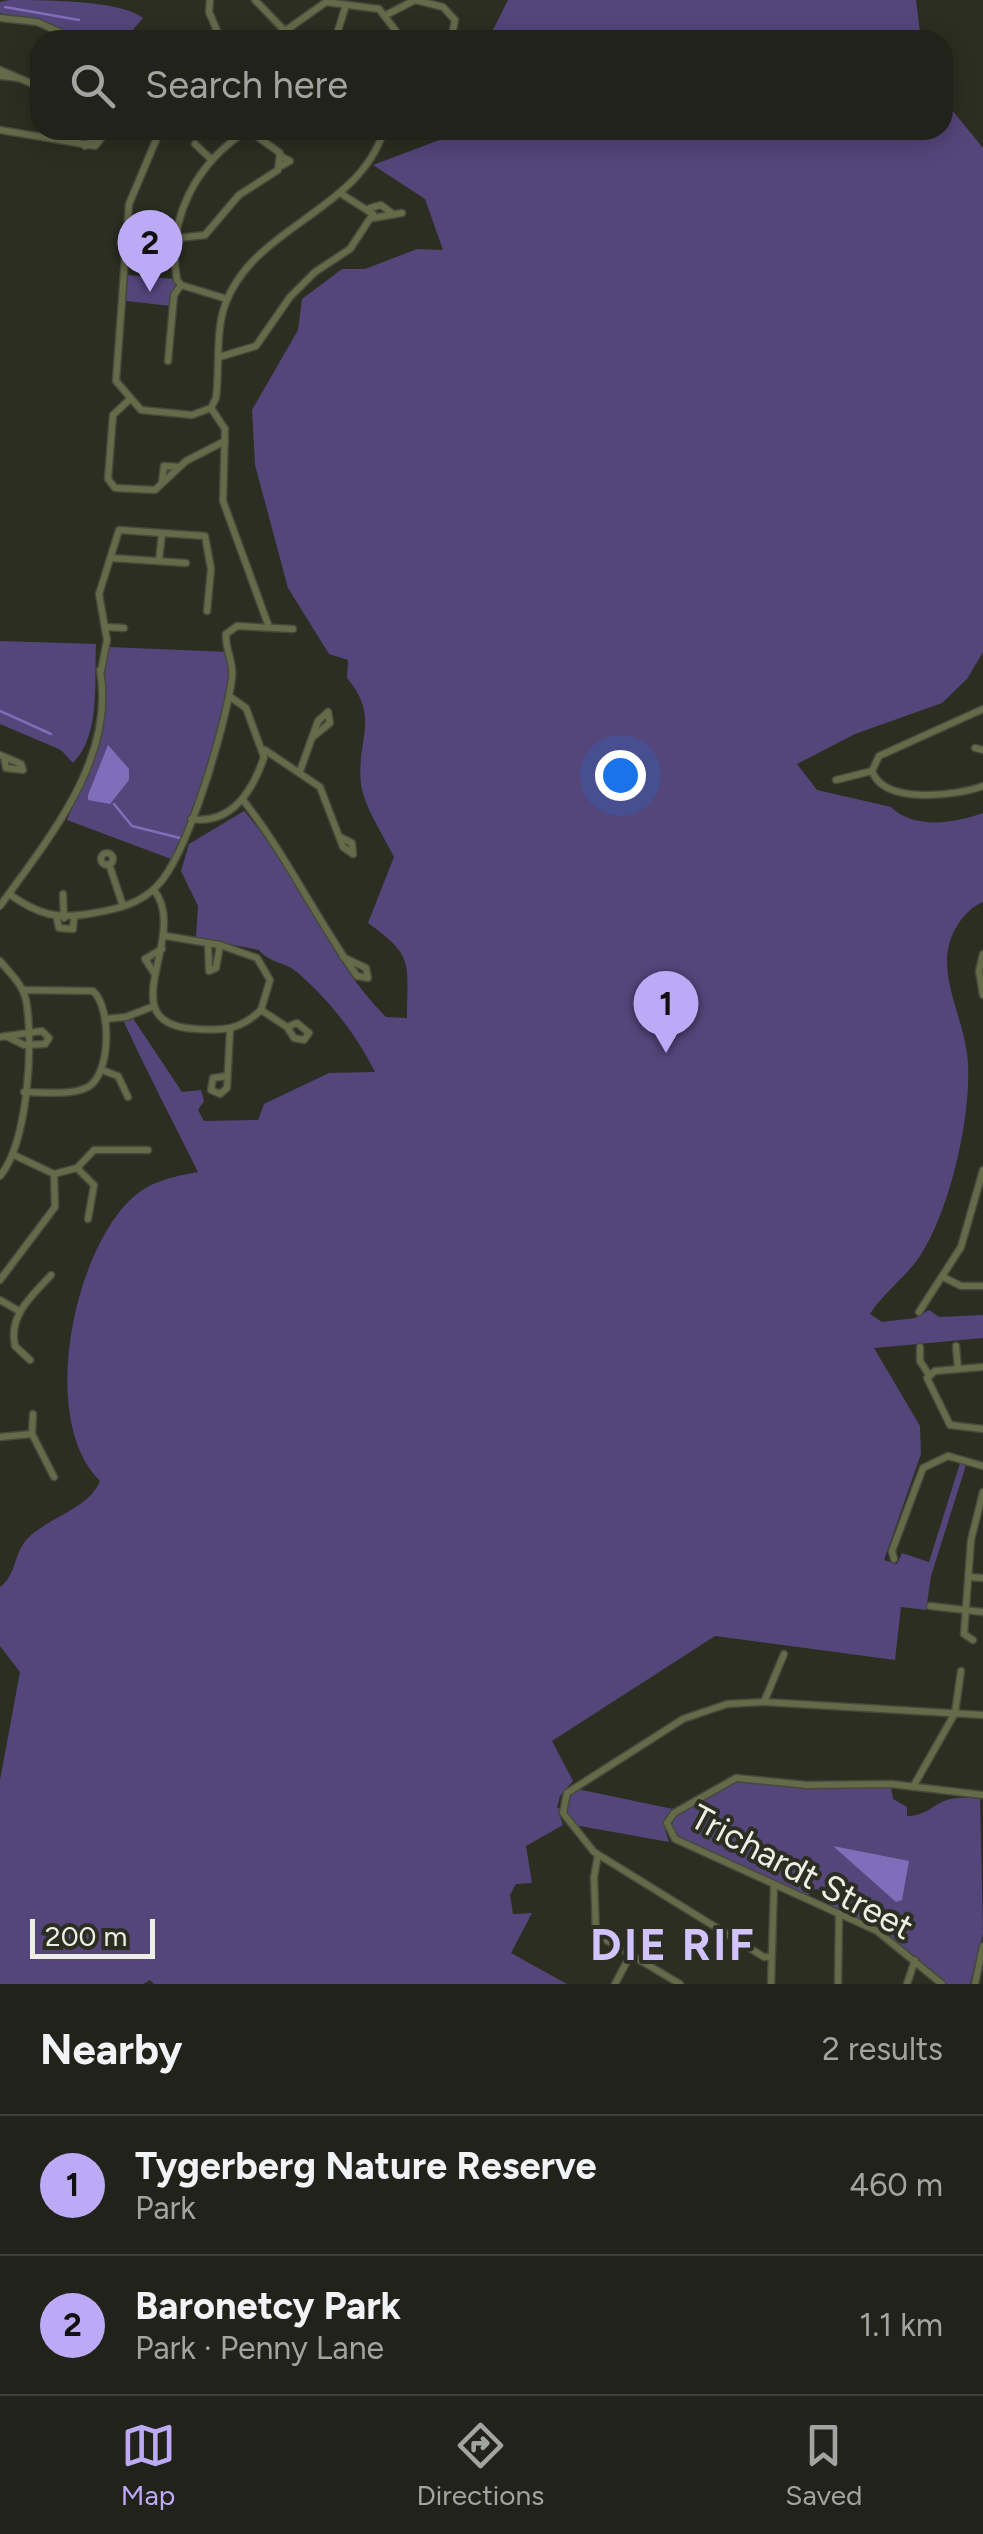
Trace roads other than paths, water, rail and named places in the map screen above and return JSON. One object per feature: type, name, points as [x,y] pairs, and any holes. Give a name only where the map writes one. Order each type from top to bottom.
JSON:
[{"type":"street","points":[[210,0],[209,12],[217,30]]},
{"type":"street","points":[[254,0],[286,30],[326,2],[371,6],[386,16],[394,30]]},
{"type":"street","points":[[386,16],[415,0],[443,7],[455,20],[453,30]]},
{"type":"street","points":[[338,30],[346,4]]},
{"type":"street","points":[[0,18],[42,24],[56,30]]},
{"type":"street","points":[[0,73],[30,82]]},
{"type":"street","points":[[0,130],[30,132]]},
{"type":"street","points":[[70,140],[84,146],[99,145],[101,140]]},
{"type":"street","points":[[154,140],[129,204],[116,380],[144,411],[192,415],[210,408],[216,398],[227,299],[268,246],[340,194],[376,151],[380,140]]},
{"type":"street","points":[[180,285],[176,275],[178,238],[188,190],[232,140]]},
{"type":"street","points":[[178,238],[205,235],[239,195],[280,166],[280,156],[260,140]]},
{"type":"street","points":[[196,144],[212,160]]},
{"type":"street","points":[[219,357],[256,346],[290,297],[315,272],[350,249],[373,218],[398,214],[381,206],[370,208],[340,194]]},
{"type":"street","points":[[370,208],[373,218]]},
{"type":"street","points":[[180,285],[227,299]]},
{"type":"street","points":[[168,362],[174,295],[180,285]]},
{"type":"street","points":[[130,399],[113,415],[108,482],[115,488],[152,491],[178,467],[221,442]]},
{"type":"street","points":[[210,408],[224,424],[222,495],[269,628]]},
{"type":"street","points":[[0,906],[60,824],[83,777],[100,718],[105,628],[99,594],[117,532],[205,536],[211,569],[207,611]]},
{"type":"street","points":[[159,561],[162,532]]},
{"type":"street","points":[[111,558],[186,563]]},
{"type":"street","points":[[8,894],[34,912],[61,918],[124,906],[154,890],[174,865],[229,696],[232,662],[225,650],[226,634],[233,627],[293,628]]},
{"type":"street","points":[[105,628],[124,628]]},
{"type":"street","points":[[229,696],[246,708],[265,750],[300,771],[324,792],[340,837]]},
{"type":"street","points":[[872,772],[879,756],[983,709]]},
{"type":"street","points":[[300,771],[314,736]]},
{"type":"street","points":[[191,818],[210,820],[243,800],[255,782],[265,750]]},
{"type":"street","points":[[836,780],[872,772]]},
{"type":"street","points":[[872,772],[884,786],[933,797],[983,786]]},
{"type":"street","points":[[243,800],[276,843],[344,957]]},
{"type":"street","points":[[109,864],[124,906]]},
{"type":"street","points":[[154,890],[165,907],[166,936],[154,972],[154,1006],[162,1022],[171,1028],[230,1030],[261,1010],[270,986],[262,963],[251,954],[166,936]]},
{"type":"street","points":[[63,894],[58,928],[73,929],[74,917]]},
{"type":"street","points":[[208,943],[209,970],[216,966],[220,945]]},
{"type":"street","points":[[154,972],[145,960],[162,949]]},
{"type":"street","points":[[983,954],[983,995]]},
{"type":"street","points":[[0,962],[23,990],[28,1045],[14,1155],[0,1176]]},
{"type":"street","points":[[23,990],[94,992],[100,998],[104,1018],[102,1070],[85,1089],[24,1092]]},
{"type":"street","points":[[104,1018],[126,1017],[154,1006]]},
{"type":"street","points":[[261,1010],[287,1027]]},
{"type":"street","points":[[227,1076],[230,1030]]},
{"type":"street","points":[[42,1031],[49,1038],[45,1044],[28,1045],[3,1037],[42,1031]]},
{"type":"street","points":[[102,1070],[118,1076],[128,1097]]},
{"type":"street","points":[[14,1155],[54,1174],[78,1168],[94,1150],[148,1150]]},
{"type":"street","points":[[78,1168],[94,1186],[88,1219]]},
{"type":"street","points":[[919,1312],[922,1301],[943,1277],[961,1246],[981,1194],[983,1170]]},
{"type":"street","points":[[0,1280],[55,1208],[54,1174]]},
{"type":"street","points":[[30,1360],[18,1352],[13,1340],[19,1311],[51,1275]]},
{"type":"street","points":[[943,1277],[961,1286],[983,1286]]},
{"type":"street","points":[[0,1300],[19,1311]]},
{"type":"street","points":[[956,1346],[958,1369]]},
{"type":"street","points":[[920,1347],[920,1361],[929,1374],[928,1382],[950,1425],[983,1429]]},
{"type":"street","points":[[929,1374],[983,1367]]},
{"type":"street","points":[[33,1414],[32,1434],[54,1478]]},
{"type":"street","points":[[0,1437],[32,1434]]},
{"type":"street","points":[[894,1558],[892,1551],[923,1468],[948,1456],[983,1466]]},
{"type":"street","points":[[972,1640],[964,1636],[972,1540],[983,1492]]},
{"type":"street","points":[[970,1577],[983,1578]]},
{"type":"street","points":[[930,1606],[983,1612]]},
{"type":"street","points":[[764,1702],[784,1654]]},
{"type":"street","points":[[913,1787],[955,1714],[961,1671]]},
{"type":"street","points":[[771,1957],[764,1957],[598,1855],[577,1836],[563,1813],[570,1790],[684,1718],[726,1704],[764,1702],[983,1715]]},
{"type":"street","name":"Trichardt Street","points":[[942,1984],[877,1931],[673,1838],[667,1828],[669,1818],[736,1778],[913,1787],[983,1795]]},
{"type":"street","points":[[598,1855],[594,1877],[596,1934],[680,1984]]},
{"type":"street","points":[[770,1984],[774,1885]]},
{"type":"street","points":[[838,1984],[839,1914]]},
{"type":"street","points":[[975,1984],[983,1946]]},
{"type":"street","points":[[615,1984],[631,1954]]},
{"type":"street","points":[[907,1984],[916,1960]]},
{"type":"waterway","points":[[5,7],[79,20]]},
{"type":"waterway","points":[[0,711],[51,734]]},
{"type":"waterway","points":[[114,804],[132,826],[180,838]]},
{"type":"place","name":"Baronetcy Park","points":[[150,292]]},
{"type":"place","name":"Tygerberg Nature Reserve","points":[[666,1053]]},
{"type":"district","name":"DIE RIF","points":[[673,1944]]}]
